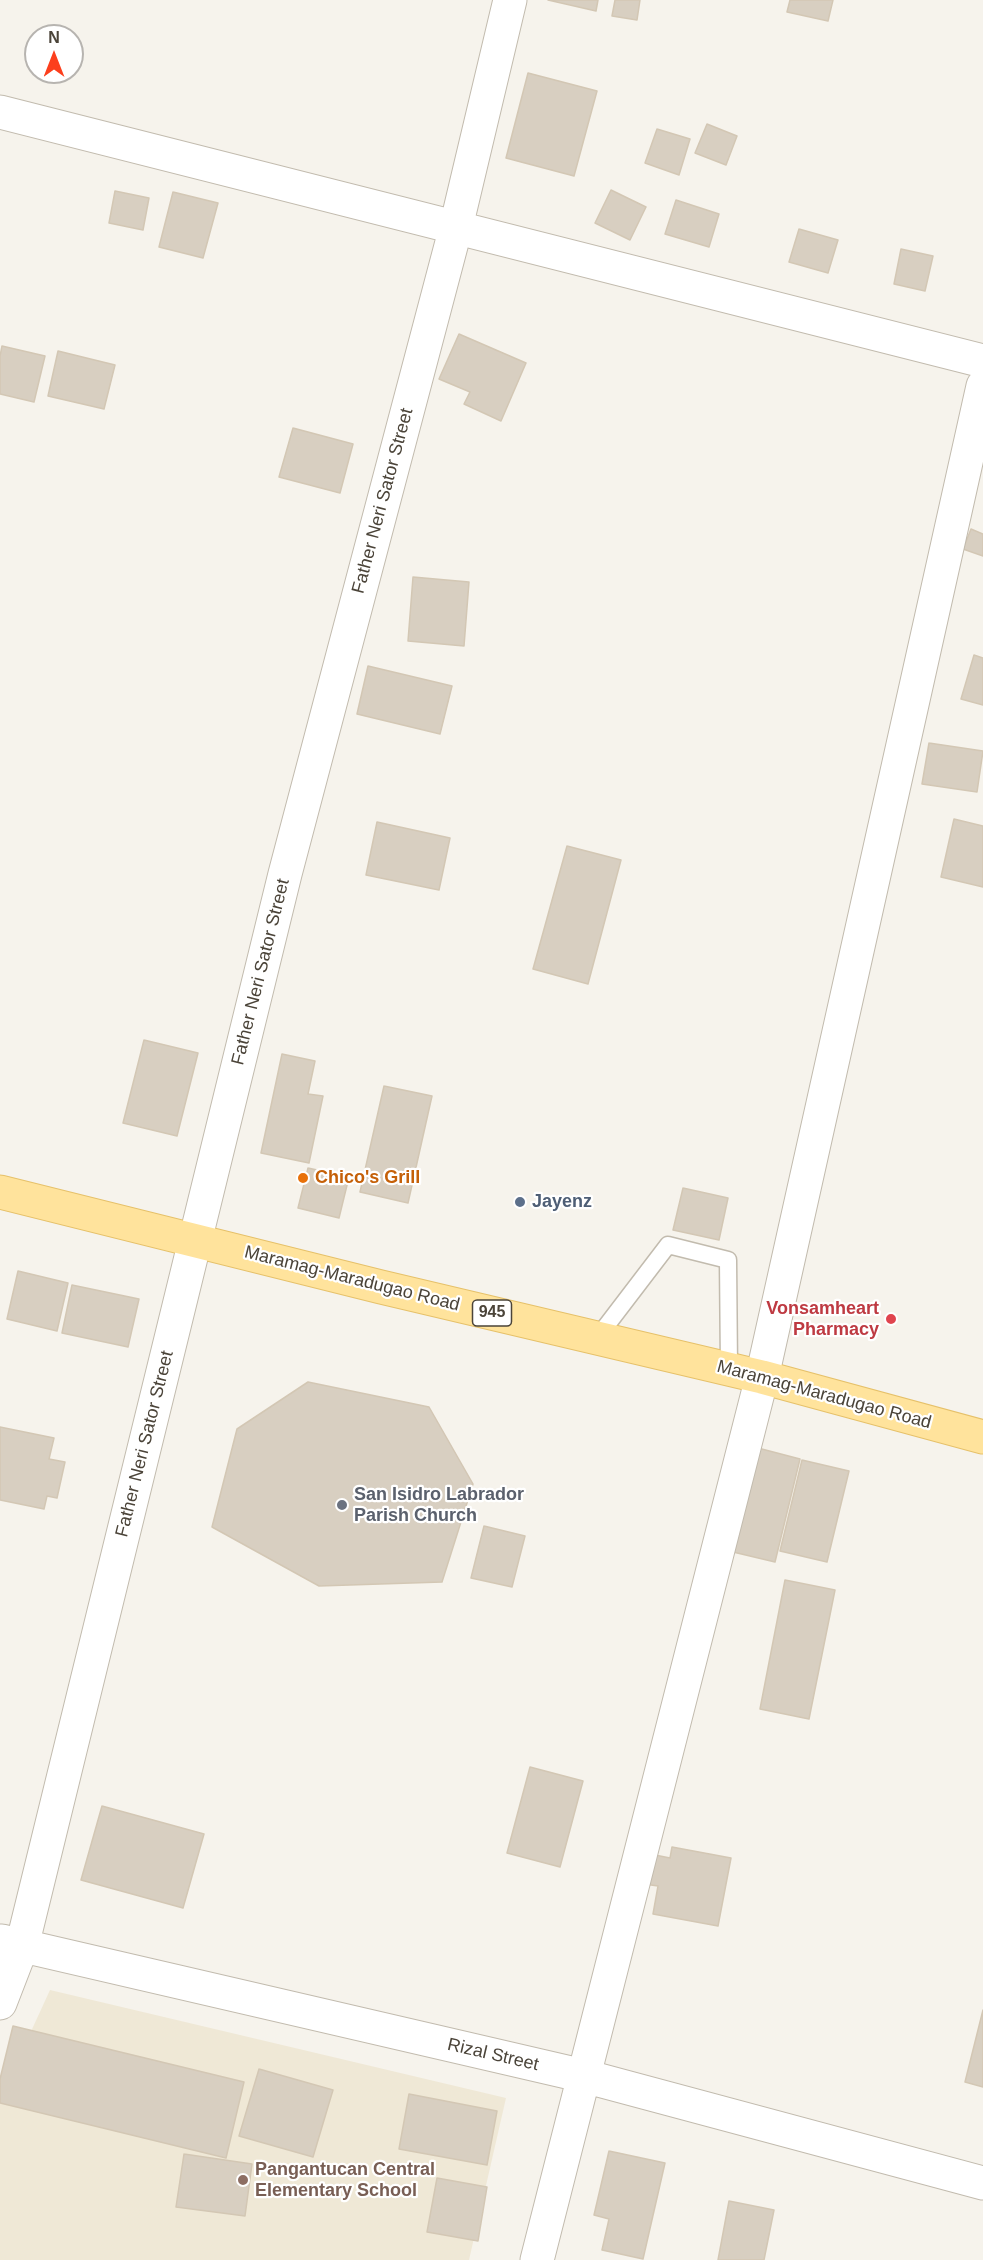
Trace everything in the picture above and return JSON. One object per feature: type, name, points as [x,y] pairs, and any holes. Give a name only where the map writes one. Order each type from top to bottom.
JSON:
[{"type":"main road","name":"Maramag-Maradugao Road","points":[[0,1192],[381,1287],[762,1377],[983,1437]]},
{"type":"street","name":"Father Neri Sator Street","points":[[0,2003],[11,1943],[195,1241],[285,874],[456,227],[510,0]]},
{"type":"street","points":[[0,112],[983,361]]},
{"type":"street","points":[[537,2260],[762,1377],[983,386]]},
{"type":"street","name":"Rizal Street","points":[[11,1943],[585,2076],[983,2183]]},
{"type":"lane","points":[[597,1338],[668,1245],[728,1260],[729,1369]]},
{"type":"shaded area","name":"Pangantucan Central Elementary School","points":[[50,1990],[506,2098],[469,2260],[0,2260],[0,2099]]},
{"type":"building","points":[[548,0],[598,0],[596,11]]},
{"type":"building","points":[[615,0],[640,0],[637,20],[612,16]]},
{"type":"building","points":[[790,0],[833,0],[828,21],[787,12]]},
{"type":"building","points":[[528,73],[597,91],[574,176],[506,158]]},
{"type":"building","points":[[707,124],[737,136],[726,165],[695,153]]},
{"type":"building","points":[[657,129],[690,139],[679,175],[645,163]]},
{"type":"building","points":[[611,190],[646,207],[630,240],[595,223]]},
{"type":"building","points":[[115,191],[149,198],[143,230],[109,223]]},
{"type":"building","points":[[173,192],[218,203],[203,258],[159,247]]},
{"type":"building","points":[[676,200],[719,214],[709,247],[665,234]]},
{"type":"building","points":[[799,229],[838,240],[828,273],[789,262]]},
{"type":"building","points":[[901,249],[933,256],[925,291],[894,284]]},
{"type":"building","points":[[459,334],[526,363],[501,421],[464,404],[470,392],[439,379]]},
{"type":"building","points":[[2,346],[45,356],[34,402],[0,394]]},
{"type":"building","points":[[58,351],[115,365],[104,409],[48,396]]},
{"type":"building","points":[[293,428],[353,444],[340,493],[279,477]]},
{"type":"building","points":[[971,529],[983,534],[983,556],[963,549]]},
{"type":"building","points":[[413,577],[469,582],[464,646],[408,641]]},
{"type":"building","points":[[974,655],[983,658],[983,705],[961,699]]},
{"type":"building","points":[[368,666],[452,686],[440,734],[357,714]]},
{"type":"building","points":[[929,743],[983,751],[977,792],[922,784]]},
{"type":"building","points":[[954,819],[983,826],[983,887],[941,877]]},
{"type":"building","points":[[377,822],[450,838],[439,890],[366,875]]},
{"type":"building","points":[[567,846],[621,860],[588,984],[533,969]]},
{"type":"building","points":[[144,1040],[198,1053],[177,1136],[123,1123]]},
{"type":"building","points":[[282,1054],[315,1061],[308,1094],[323,1096],[309,1163],[261,1153]]},
{"type":"building","points":[[384,1086],[432,1096],[408,1203],[360,1192]]},
{"type":"building","points":[[308,1168],[349,1177],[339,1218],[298,1208]]},
{"type":"building","points":[[683,1188],[728,1198],[719,1240],[673,1230]]},
{"type":"building","points":[[18,1271],[68,1283],[57,1331],[7,1319]]},
{"type":"building","points":[[72,1285],[139,1299],[128,1347],[62,1333]]},
{"type":"building","name":"San Isidro Labrador Parish Church","points":[[308,1382],[429,1407],[473,1484],[442,1582],[319,1586],[212,1527],[237,1429]]},
{"type":"building","points":[[0,1427],[54,1438],[49,1459],[65,1462],[57,1498],[47,1496],[44,1509],[0,1500]]},
{"type":"building","points":[[758,1448],[800,1459],[775,1562],[733,1552]]},
{"type":"building","points":[[802,1460],[849,1471],[827,1562],[780,1551]]},
{"type":"building","points":[[484,1526],[525,1536],[512,1587],[471,1578]]},
{"type":"building","points":[[785,1580],[835,1590],[809,1719],[760,1709]]},
{"type":"building","points":[[530,1767],[583,1781],[560,1867],[507,1853]]},
{"type":"building","points":[[102,1806],[204,1834],[183,1908],[81,1880]]},
{"type":"building","points":[[672,1847],[731,1858],[718,1926],[653,1914],[658,1886],[644,1884],[650,1854],[670,1858]]},
{"type":"building","points":[[983,2010],[983,2087],[965,2082]]},
{"type":"building","points":[[13,2026],[244,2082],[226,2158],[0,2103],[0,2079]]},
{"type":"building","points":[[259,2069],[333,2090],[313,2157],[239,2136]]},
{"type":"building","points":[[409,2094],[497,2111],[487,2165],[399,2149]]},
{"type":"building","points":[[609,2151],[665,2163],[643,2259],[602,2250],[609,2219],[594,2215]]},
{"type":"building","points":[[184,2154],[252,2164],[245,2216],[176,2207]]},
{"type":"building","points":[[437,2178],[487,2187],[478,2241],[427,2232]]},
{"type":"building","points":[[729,2201],[774,2210],[764,2260],[718,2260]]},
{"type":"place","name":"Chico's Grill","points":[[303,1178]]},
{"type":"place","name":"Jayenz","points":[[520,1202]]},
{"type":"place","name":"Vonsamheart Pharmacy","points":[[891,1319]]},
{"type":"place","name":"San Isidro Labrador Parish Church","points":[[342,1505]]},
{"type":"place","name":"Pangantucan Central Elementary School","points":[[243,2180]]}]
